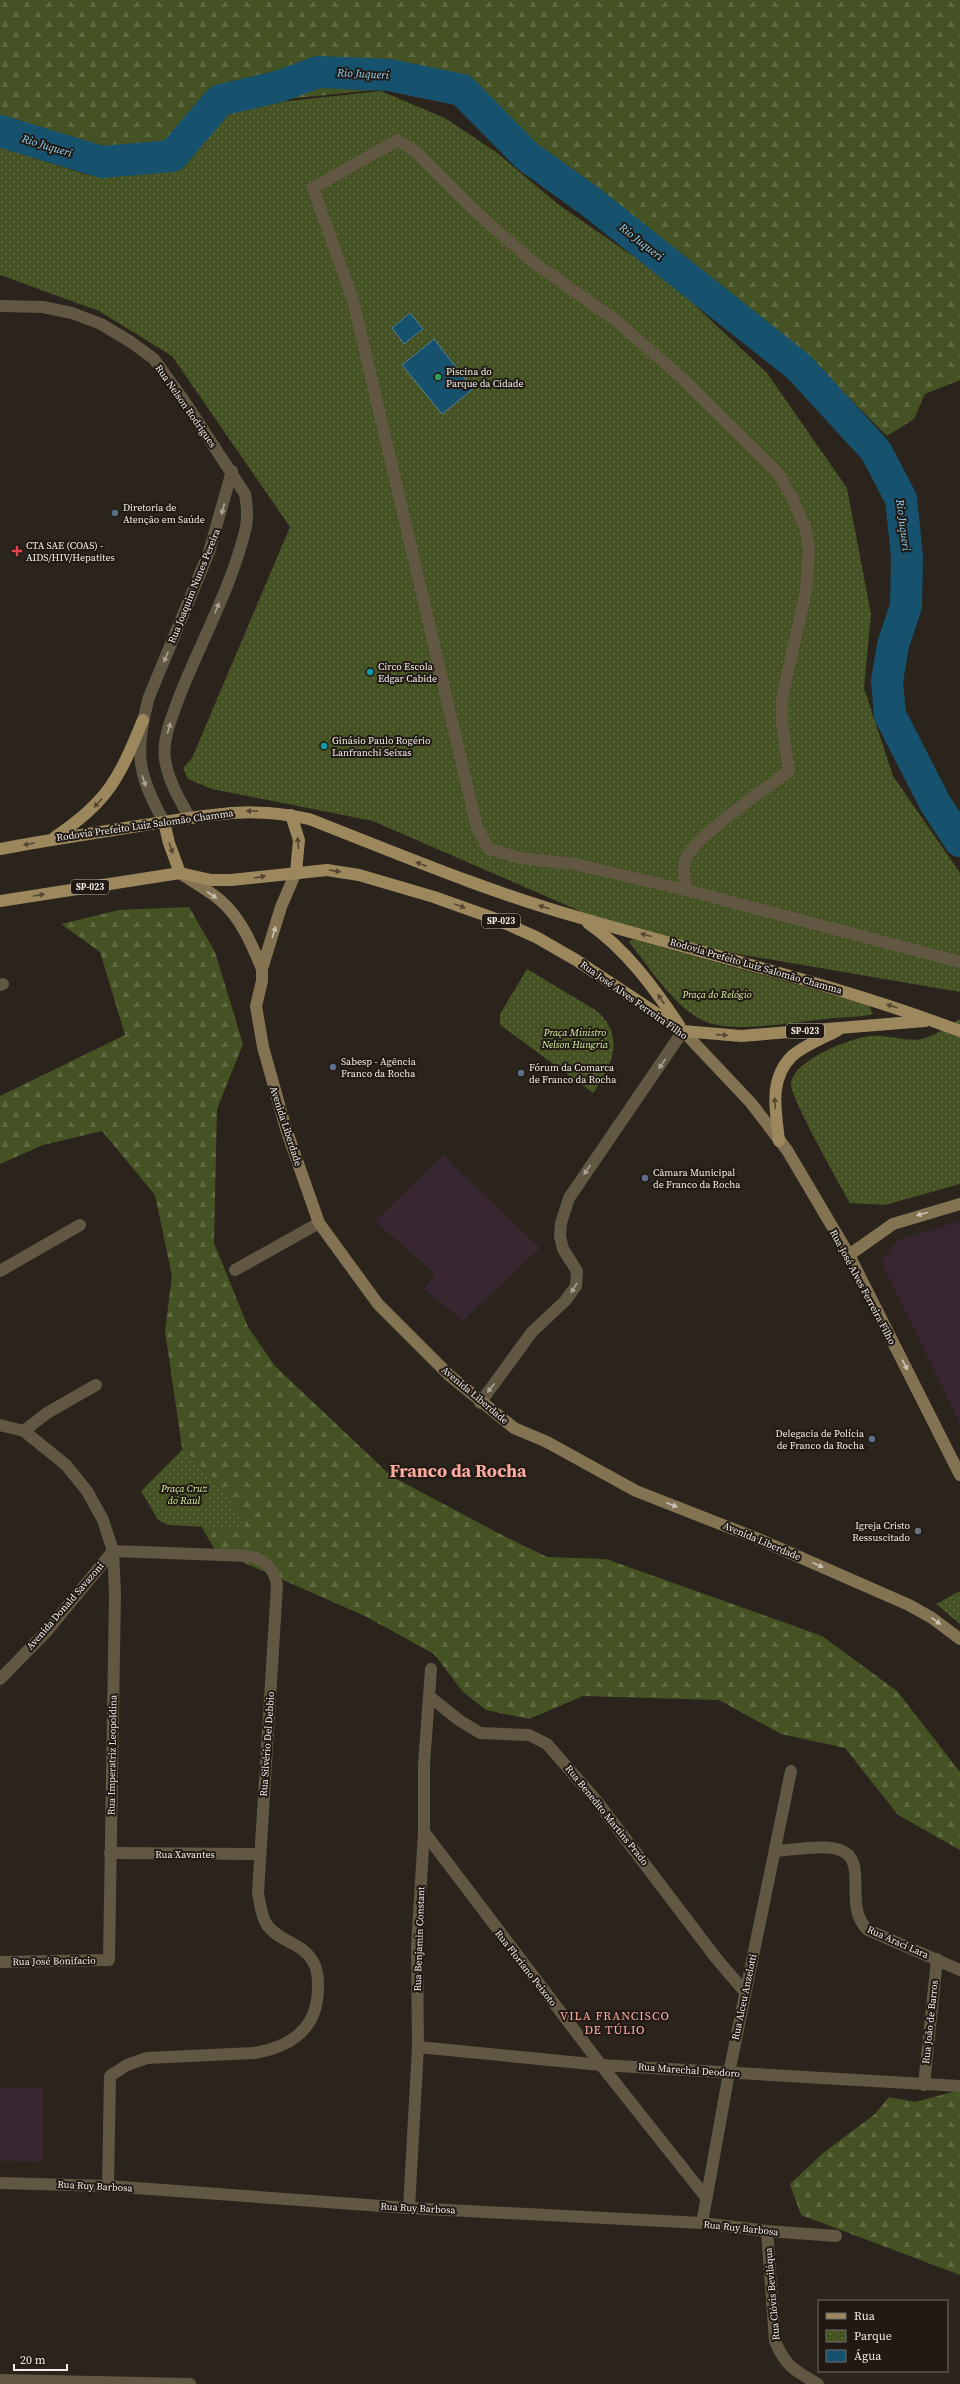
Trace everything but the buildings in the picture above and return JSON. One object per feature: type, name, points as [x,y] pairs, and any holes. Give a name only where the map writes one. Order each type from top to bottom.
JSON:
[{"type":"main road","points":[[52,839],[86,815],[104,797],[124,766],[143,720]]},
{"type":"main road","name":"Rodovia Prefeito Luiz Salomão Chamma","points":[[0,849],[52,839],[246,811],[291,815]]},
{"type":"main road","points":[[291,815],[299,840],[296,872]]},
{"type":"main road","name":"SP-023","points":[[291,815],[309,819],[442,872],[581,918]]},
{"type":"main road","points":[[164,822],[180,873]]},
{"type":"main road","name":"Rua José Alves Ferreira Filho","points":[[296,872],[327,870],[359,875],[434,897],[493,918],[536,936],[576,960],[683,1031]]},
{"type":"main road","name":"SP-023","points":[[0,900],[180,873],[211,880],[231,880],[296,872]]},
{"type":"main road","points":[[581,918],[602,933],[634,966],[656,991],[683,1031]]},
{"type":"main road","name":"Rodovia Prefeito Luiz Salomão Chamma","points":[[581,918],[691,947],[872,999],[928,1020]]},
{"type":"main road","name":"SP-023","points":[[683,1031],[741,1036],[928,1020],[956,1029]]},
{"type":"main road","points":[[779,1141],[774,1099],[776,1083],[783,1068],[793,1056],[842,1027]]},
{"type":"street","points":[[686,890],[684,869],[685,860],[691,851],[720,823],[789,771],[782,724],[782,698],[806,591],[809,548],[806,530],[793,499],[778,473],[707,402],[618,322],[529,259],[471,207],[417,153],[398,140],[313,188],[353,300],[477,828],[489,849],[520,858],[574,864],[686,890],[960,962]]},
{"type":"street","name":"Rua Nelson Rodrigues","points":[[0,306],[43,307],[72,313],[101,324],[131,342],[154,359],[232,471]]},
{"type":"street","name":"Rua Joaquim Nunes Pereira","points":[[164,822],[146,787],[140,768],[139,751],[143,720],[149,697],[209,552],[232,471]]},
{"type":"street","points":[[190,818],[173,788],[164,758],[167,733],[186,679],[234,565],[246,526],[248,509],[245,494],[232,471]]},
{"type":"street","name":"Avenida Liberdade","points":[[296,872],[281,907],[262,969],[262,980],[256,1006],[263,1047],[286,1129],[320,1223],[378,1304],[449,1375],[480,1402],[514,1428],[547,1442],[636,1491],[756,1538],[909,1605],[932,1618],[960,1639]]},
{"type":"street","name":"Avenida Liberdade","points":[[180,873],[221,901],[240,925],[252,944],[262,969]]},
{"type":"street","points":[[480,1402],[532,1332],[565,1301],[576,1286],[577,1271],[563,1249],[560,1236],[561,1223],[569,1198],[683,1031]]},
{"type":"street","name":"Rua José Alves Ferreira Filho","points":[[683,1031],[751,1103],[779,1141],[849,1256],[960,1475]]},
{"type":"street","points":[[849,1256],[893,1224],[960,1204]]},
{"type":"street","points":[[235,1270],[320,1223]]},
{"type":"street","points":[[0,1271],[80,1224]]},
{"type":"street","points":[[0,1425],[24,1431],[47,1413],[96,1385]]},
{"type":"street","name":"Rua Imperatriz Leopoldina","points":[[24,1431],[66,1466],[87,1491],[103,1520],[113,1551],[114,1609],[109,1960]]},
{"type":"street","name":"Avenida Donald Savazoni","points":[[0,1679],[47,1631],[113,1551]]},
{"type":"street","name":"Rua Silvério Del Debbio","points":[[108,2186],[110,2076],[127,2065],[147,2058],[254,2052],[270,2050],[284,2045],[301,2033],[313,2019],[318,1997],[318,1973],[313,1960],[306,1952],[275,1933],[263,1917],[258,1893],[259,1854],[277,1585],[276,1576],[267,1563],[249,1556],[113,1551]]},
{"type":"street","name":"Rua Benjamin Constant","points":[[409,2208],[418,2047],[417,1946],[424,1832],[424,1764],[431,1669]]},
{"type":"street","name":"Rua Benedito Martins Prado","points":[[430,1697],[459,1720],[480,1733],[529,1735],[547,1744],[596,1800],[716,1958],[745,1992]]},
{"type":"street","name":"Rua Alceu Anzelotti","points":[[702,2223],[705,2196],[729,2073],[791,1771]]},
{"type":"street","name":"Rua Floriano Peixoto","points":[[424,1832],[600,2065],[705,2196]]},
{"type":"street","name":"Rua Araci Lara","points":[[775,1851],[828,1848],[849,1855],[855,1868],[856,1909],[863,1925],[868,1930],[960,1970]]},
{"type":"street","name":"Rua Xavantes","points":[[110,1853],[259,1854]]},
{"type":"street","name":"Rua João de Barros","points":[[924,2085],[937,1959]]},
{"type":"street","name":"Rua José Bonifacio","points":[[0,1962],[109,1960]]},
{"type":"street","name":"Rua Marechal Deodoro","points":[[418,2047],[600,2065],[960,2086]]},
{"type":"street","name":"Rua Ruy Barbosa","points":[[0,2182],[108,2186],[409,2208],[702,2223],[767,2231],[836,2236]]},
{"type":"street","name":"Rua Clóvis Beviláqua","points":[[767,2231],[775,2341],[781,2355],[794,2371],[818,2384]]},
{"type":"street","points":[[0,2380],[190,2384]]},
{"type":"shaded area","points":[[443,1155],[540,1248],[463,1321],[424,1289],[435,1274],[375,1221]]},
{"type":"shaded area","points":[[960,1221],[960,1424],[881,1261],[898,1240]]},
{"type":"shaded area","points":[[0,2087],[43,2088],[43,2162],[0,2161]]},
{"type":"green space","points":[[0,0],[960,0],[960,380],[925,394],[914,419],[887,436],[830,379],[530,149],[491,104],[428,91],[384,89],[231,105],[183,154],[87,169],[0,140]]},
{"type":"green space","points":[[381,91],[445,118],[496,152],[559,205],[678,287],[699,309],[767,373],[847,488],[871,614],[864,688],[893,776],[960,873],[960,992],[709,949],[591,916],[373,821],[212,789],[188,779],[183,768],[192,758],[290,527],[172,356],[99,311],[0,275],[0,147],[88,175],[184,156],[232,107]]},
{"type":"green space","points":[[189,907],[215,952],[243,1044],[217,1109],[214,1243],[248,1327],[275,1366],[391,1476],[500,1534],[547,1557],[606,1559],[822,1636],[897,1691],[960,1772],[960,1850],[898,1815],[845,1748],[781,1734],[719,1700],[583,1696],[529,1719],[486,1710],[463,1692],[434,1654],[365,1616],[215,1550],[191,1509],[165,1331],[172,1276],[155,1195],[102,1131],[43,1145],[0,1164],[0,1096],[125,1035],[100,952],[61,924],[119,910]]},
{"type":"green space","name":"Praça do Relógio","points":[[633,939],[869,1005],[873,1014],[763,1026],[730,1027],[716,1025],[693,1015],[673,997],[629,942]]},
{"type":"green space","name":"Praça Ministro Nelson Hungria","points":[[527,969],[597,1011],[606,1021],[611,1031],[613,1052],[606,1073],[593,1093],[500,1025],[500,1014]]},
{"type":"green space","points":[[960,1019],[960,1184],[885,1205],[850,1203],[798,1106],[791,1084],[794,1075],[801,1067],[812,1059],[850,1041],[871,1036],[883,1036],[910,1040],[927,1038]]},
{"type":"green space","name":"Praça Cruz do Raul","points":[[183,1449],[222,1487],[246,1529],[168,1525],[158,1520],[141,1491]]},
{"type":"green space","points":[[960,1591],[960,1624],[936,1604]]},
{"type":"green space","points":[[960,2090],[960,2275],[801,2215],[790,2184],[823,2153],[875,2114],[889,2097],[915,2102]]},
{"type":"water","points":[[410,313],[423,329],[404,344],[392,328]]},
{"type":"water","name":"Piscina do Parque da Cidade","points":[[434,339],[473,389],[442,414],[402,365]]},
{"type":"waterway","name":"Rio Juqueri","points":[[0,131],[102,162],[172,156],[220,100],[277,87],[318,72],[389,75],[462,90],[527,156],[591,202],[799,367],[876,451],[901,499],[907,556],[906,606],[893,645],[887,681],[890,715],[935,803],[960,841]]},
{"type":"place","name":"Piscina do Parque da Cidade","points":[[438,377]]},
{"type":"place","name":"Diretoria de Atenção em Saúde","points":[[115,513]]},
{"type":"place","name":"CTA SAE (COAS) - AIDS/HIV/Hepatites","points":[[17,551]]},
{"type":"place","name":"Circo Escola Edgar Cabide","points":[[370,672]]},
{"type":"place","name":"Ginásio Paulo Rogério Lanfranchi Seixas","points":[[324,746]]},
{"type":"place","name":"Sabesp - Agência Franco da Rocha","points":[[333,1067]]},
{"type":"place","name":"Fórum da Comarca de Franco da Rocha","points":[[521,1073]]},
{"type":"place","name":"Câmara Municipal de Franco da Rocha","points":[[645,1178]]},
{"type":"place","name":"Delegacia de Polícia de Franco da Rocha","points":[[872,1439]]},
{"type":"place","name":"Igreja Cristo Ressuscitado","points":[[918,1531]]},
{"type":"district","name":"Franco da Rocha","points":[[458,1470]]},
{"type":"district","name":"VILA FRANCISCO DE TÚLIO","points":[[615,2023]]}]
